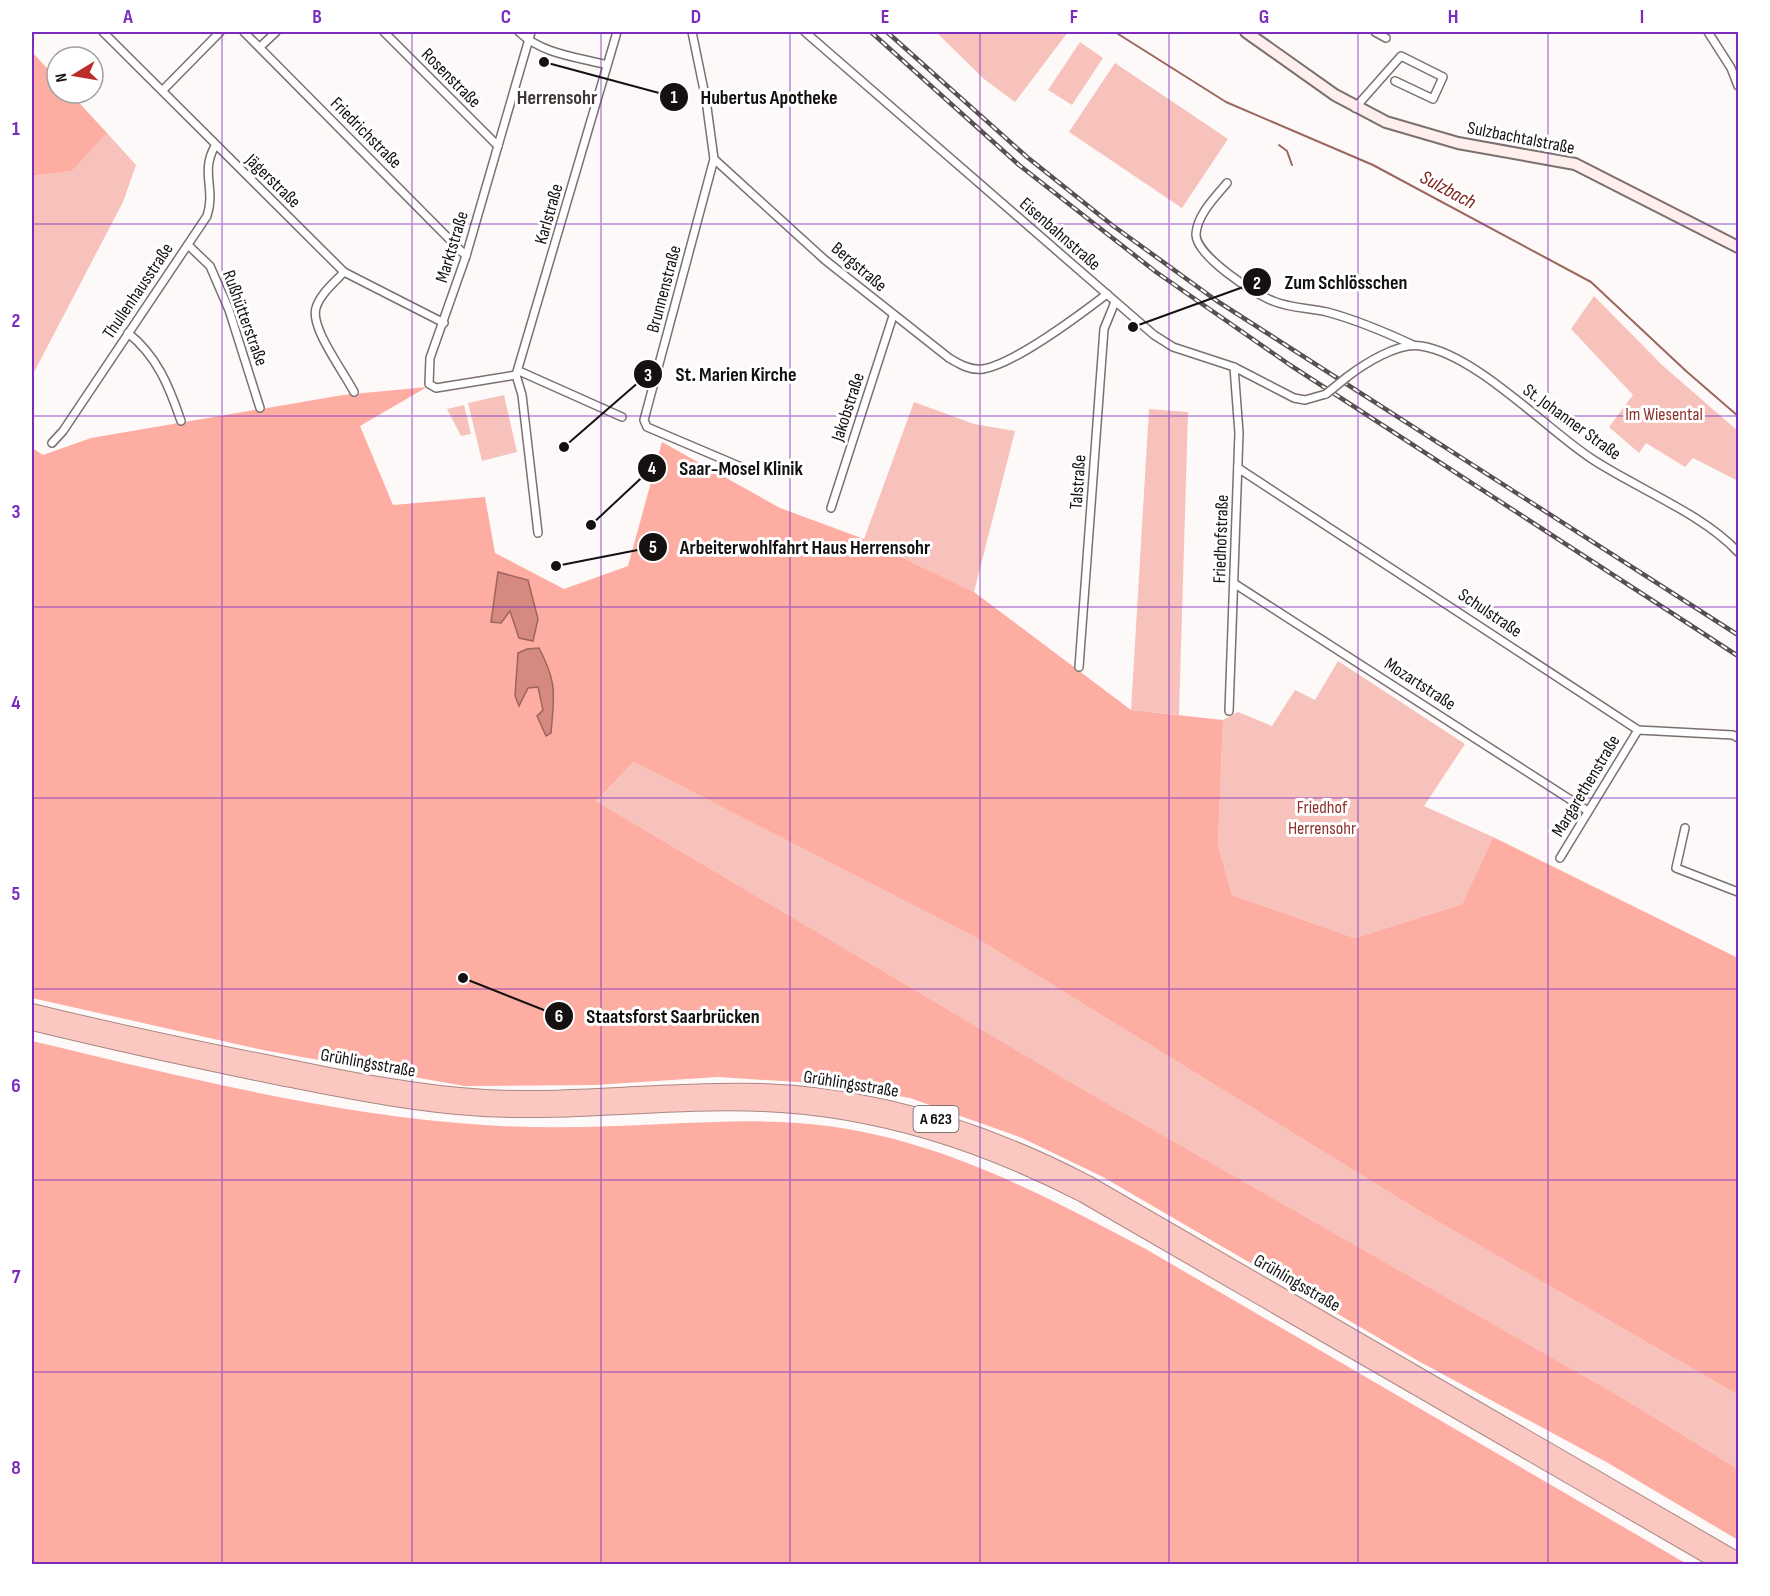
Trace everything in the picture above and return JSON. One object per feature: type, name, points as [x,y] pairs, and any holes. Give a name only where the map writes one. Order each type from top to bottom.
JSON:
[{"type":"highway","name":"Grühlingsstraße","points":[[32,1011],[225,1054],[429,1092],[548,1098],[762,1091],[859,1101],[952,1124],[1045,1161],[1088,1183],[1738,1560]]},
{"type":"highway","name":"A 623","points":[[32,1023],[225,1067],[429,1104],[545,1110],[772,1104],[858,1113],[949,1136],[1039,1172],[1083,1195],[1721,1564]]},
{"type":"main road","name":"Sulzbachtalstraße","points":[[1246,32],[1356,108],[1386,122],[1434,138],[1575,164],[1738,247]]},
{"type":"street","name":"Jägerstraße","points":[[103,32],[344,272],[444,323]]},
{"type":"street","points":[[163,90],[220,32]]},
{"type":"street","name":"Friedrichstraße","points":[[244,32],[466,256]]},
{"type":"street","points":[[260,47],[276,32]]},
{"type":"street","name":"Rosenstraße","points":[[384,32],[498,146]]},
{"type":"street","points":[[519,32],[528,41],[543,49],[608,65]]},
{"type":"street","name":"Marktstraße","points":[[517,373],[436,388],[429,384],[430,358],[466,256],[531,32]]},
{"type":"street","name":"Karlstraße","points":[[538,533],[522,395],[517,373],[617,32]]},
{"type":"street","points":[[692,32],[706,99],[714,159]]},
{"type":"street","name":"Eisenbahnstraße","points":[[805,32],[1115,302],[1173,346],[1234,367],[1294,398],[1315,399],[1326,394],[1366,362],[1413,345]]},
{"type":"street","points":[[1375,32],[1386,38]]},
{"type":"street","points":[[1708,32],[1728,63],[1738,86]]},
{"type":"street","points":[[1356,108],[1401,56],[1443,77],[1433,99],[1395,81]]},
{"type":"street","name":"Thullenhausstraße","points":[[52,443],[207,216],[211,203],[207,160],[215,146]]},
{"type":"street","name":"Bergstraße","points":[[714,159],[825,260],[893,315],[962,366],[983,369],[1010,358],[1074,319],[1107,294]]},
{"type":"street","name":"Brunnenstraße","points":[[714,159],[644,420],[647,427],[746,469]]},
{"type":"street","name":"St. Johanner Straße","points":[[1227,183],[1211,202],[1196,231],[1196,240],[1228,277],[1273,302],[1327,312],[1375,327],[1413,345],[1433,349],[1481,374],[1589,457],[1682,511],[1738,552]]},
{"type":"street","name":"Rußhütterstraße","points":[[188,245],[210,266],[220,288],[260,408]]},
{"type":"street","points":[[344,272],[322,296],[314,316],[320,336],[341,366],[354,392]]},
{"type":"street","name":"Talstraße","points":[[1079,667],[1104,329],[1115,302]]},
{"type":"street","name":"Jakobstraße","points":[[831,508],[893,315]]},
{"type":"street","points":[[128,333],[146,347],[161,370],[181,421]]},
{"type":"street","name":"Friedhofstraße","points":[[1229,711],[1239,433],[1234,367]]},
{"type":"street","points":[[517,373],[622,417]]},
{"type":"street","name":"Schulstraße","points":[[1238,468],[1638,730]]},
{"type":"street","name":"Mozartstraße","points":[[1235,584],[1588,811]]},
{"type":"street","points":[[1638,730],[1704,732],[1733,735],[1738,738]]},
{"type":"street","name":"Margarethenstraße","points":[[1560,858],[1638,730]]},
{"type":"street","points":[[1685,828],[1676,868],[1738,892]]},
{"type":"green space","points":[[936,32],[1068,32],[1015,102],[984,79]]},
{"type":"green space","points":[[1080,42],[1103,58],[1072,105],[1048,90]]},
{"type":"green space","points":[[1115,63],[1228,139],[1182,208],[1069,132]]},
{"type":"green space","points":[[107,133],[136,165],[123,202],[32,376],[32,176],[72,171]]},
{"type":"green space","name":"Im Wiesental","points":[[1594,296],[1662,365],[1738,431],[1738,481],[1693,458],[1685,467],[1646,443],[1639,453],[1609,427],[1633,395],[1571,329]]},
{"type":"green space","points":[[504,395],[517,452],[482,461],[468,403]]},
{"type":"green space","points":[[914,402],[974,424],[1015,431],[974,592],[864,539]]},
{"type":"green space","points":[[464,405],[471,434],[461,436],[447,409]]},
{"type":"green space","points":[[1149,409],[1188,412],[1179,715],[1131,710]]},
{"type":"green space","name":"Friedhof Herrensohr","points":[[1338,661],[1465,744],[1424,806],[1493,837],[1462,904],[1355,938],[1232,895],[1218,844],[1223,720],[1238,712],[1272,726],[1295,690],[1315,700]]},
{"type":"green space","points":[[634,762],[973,936],[1418,1210],[1738,1395],[1738,1469],[1621,1397],[1072,1083],[596,801]]},
{"type":"shaded area","points":[[32,52],[45,66],[45,105],[81,105],[107,133],[72,171],[32,176]]},
{"type":"shaded area","points":[[427,387],[360,426],[393,505],[485,497],[495,553],[564,589],[628,566],[662,442],[780,508],[864,539],[974,592],[1131,710],[1223,720],[1218,844],[1232,895],[1355,938],[1462,904],[1493,837],[1738,958],[1738,1395],[1418,1210],[973,936],[634,762],[596,801],[1072,1083],[1621,1397],[1738,1469],[1738,1540],[1608,1463],[1420,1362],[1103,1177],[1022,1138],[910,1098],[829,1084],[718,1077],[595,1085],[464,1086],[263,1050],[32,998],[32,448],[43,455],[91,438],[343,395]]},
{"type":"shaded area","points":[[498,572],[528,580],[538,619],[533,641],[519,638],[510,611],[501,623],[491,622]]},
{"type":"shaded area","points":[[539,648],[549,671],[553,690],[551,733],[546,736],[537,716],[543,710],[538,687],[528,688],[519,706],[515,696],[518,653],[527,649]]},
{"type":"shaded area","points":[[32,1041],[256,1092],[370,1113],[427,1120],[551,1127],[792,1122],[877,1135],[917,1146],[956,1159],[1032,1191],[1144,1248],[1687,1564],[32,1564]]},
{"type":"waterway","name":"Sulzbach","points":[[1115,32],[1226,102],[1373,165],[1591,282],[1738,416]]},
{"type":"waterway","points":[[1279,145],[1287,151],[1292,165]]},
{"type":"railway","points":[[871,32],[1019,165],[1156,272],[1290,365],[1738,656]]},
{"type":"railway","points":[[887,32],[1027,157],[1112,225],[1217,301],[1738,635]]},
{"type":"place","name":"Hubertus Apotheke","points":[[544,62]]},
{"type":"place","name":"Zum Schlösschen","points":[[1133,327]]},
{"type":"place","name":"St. Marien Kirche","points":[[564,447]]},
{"type":"place","name":"Saar-Mosel Klinik","points":[[591,525]]},
{"type":"place","name":"Arbeiterwohlfahrt Haus Herrensohr","points":[[556,566]]},
{"type":"place","name":"Staatsforst Saarbrücken","points":[[463,978]]},
{"type":"district","name":"Herrensohr","points":[[557,98]]}]
